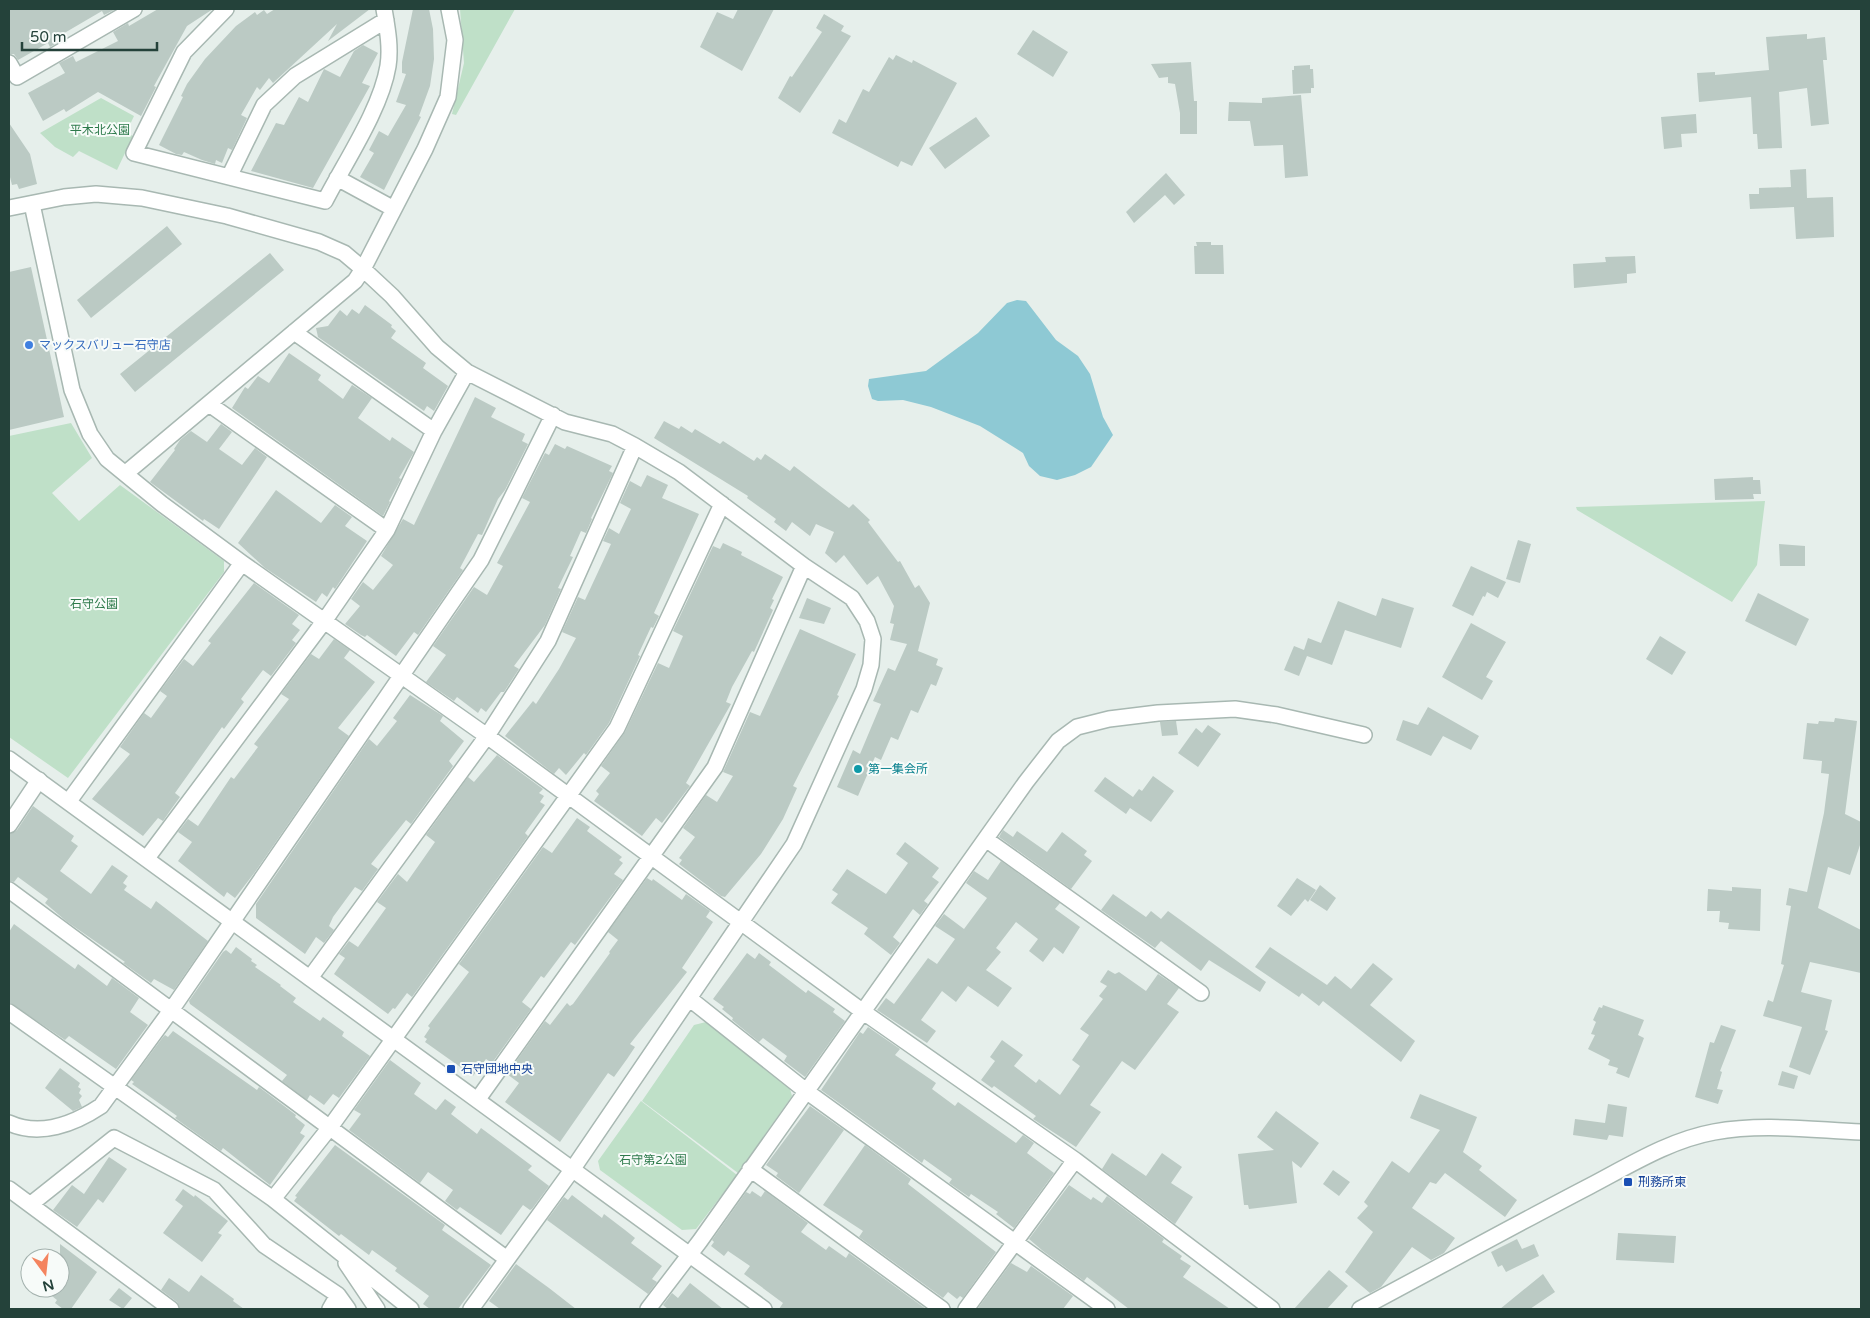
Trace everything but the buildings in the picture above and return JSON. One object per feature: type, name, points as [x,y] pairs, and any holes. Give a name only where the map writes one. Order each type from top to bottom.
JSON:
[{"type":"street","points":[[9,63],[17,77],[134,9]]},
{"type":"street","points":[[226,9],[184,52],[134,153],[229,177],[325,201],[378,100],[388,66],[389,46],[385,14],[295,76],[264,105],[229,177]]},
{"type":"street","points":[[126,473],[355,281],[394,209],[448,97],[455,40],[449,9]]},
{"type":"street","points":[[337,178],[394,209]]},
{"type":"street","points":[[9,208],[64,197],[96,194],[158,202],[227,216],[319,242],[344,253],[392,296],[437,348],[467,372],[565,422],[612,434],[679,472],[804,566],[852,598],[860,609],[873,639],[871,665],[864,689],[794,844],[572,1170],[507,1259],[479,1306]]},
{"type":"street","points":[[32,204],[77,404],[90,434],[107,459],[162,504],[242,563],[325,620],[487,736],[568,797],[652,855],[862,1012],[1075,1160],[1272,1309]]},
{"type":"street","points":[[294,332],[434,431]]},
{"type":"street","points":[[146,858],[325,620],[387,530],[434,431],[467,372]]},
{"type":"street","points":[[209,404],[387,530]]},
{"type":"street","points":[[9,1123],[34,1130],[65,1125],[85,1117],[101,1106],[172,1009],[481,560],[553,415]]},
{"type":"street","points":[[310,978],[487,736],[548,641],[635,446]]},
{"type":"street","points":[[273,1200],[331,1126],[617,728],[722,504]]},
{"type":"street","points":[[69,801],[242,563]]},
{"type":"street","points":[[478,1099],[715,767],[804,566]]},
{"type":"street","points":[[648,1309],[689,1255],[1058,741],[1077,726],[1102,720],[1158,713],[1235,709],[1277,715],[1364,735]]},
{"type":"street","points":[[9,759],[764,1309]]},
{"type":"street","points":[[9,824],[39,780]]},
{"type":"street","points":[[987,840],[1201,993]]},
{"type":"street","points":[[9,890],[331,1126],[507,1259]]},
{"type":"street","points":[[690,999],[806,1091],[1107,1309]]},
{"type":"street","points":[[9,1012],[273,1200],[411,1309]]},
{"type":"street","points":[[1360,1309],[1662,1148],[1687,1139],[1712,1132],[1748,1128],[1861,1132]]},
{"type":"street","points":[[31,1204],[114,1138],[214,1190],[264,1245],[338,1295],[348,1309]]},
{"type":"street","points":[[966,1309],[1075,1160]]},
{"type":"street","points":[[750,1169],[942,1309]]},
{"type":"street","points":[[9,1189],[172,1309]]},
{"type":"street","points":[[338,1251],[377,1309]]},
{"type":"street","points":[[330,1309],[338,1295]]},
{"type":"green space","points":[[460,9],[515,9],[456,115],[452,114],[464,63]]},
{"type":"green space","name":"平木北公園","points":[[101,98],[134,116],[126,133],[133,136],[117,170],[79,151],[73,157],[55,147],[40,133]]},
{"type":"green space","name":"石守公園","points":[[71,423],[92,458],[52,493],[79,521],[120,485],[224,561],[224,572],[68,778],[9,737],[9,436]]},
{"type":"green space","points":[[1765,501],[1757,565],[1732,602],[1577,510],[1576,507]]},
{"type":"green space","points":[[706,1022],[790,1089],[792,1096],[738,1173],[642,1101],[694,1025]]},
{"type":"green space","name":"石守第2公園","points":[[641,1101],[737,1175],[696,1229],[682,1230],[600,1170],[598,1161]]},
{"type":"water","points":[[1017,300],[1026,301],[1056,340],[1078,356],[1090,374],[1103,417],[1113,435],[1091,467],[1075,475],[1057,480],[1040,476],[1029,466],[1023,453],[980,426],[931,407],[903,400],[878,401],[872,399],[868,386],[869,379],[926,371],[978,333],[1007,303]]},
{"type":"place","name":"マックスバリュー石守店","points":[[29,345]]},
{"type":"place","name":"第一集会所","points":[[858,769]]},
{"type":"place","name":"石守団地中央","points":[[451,1069]]},
{"type":"place","name":"刑務所東","points":[[1628,1182]]}]
